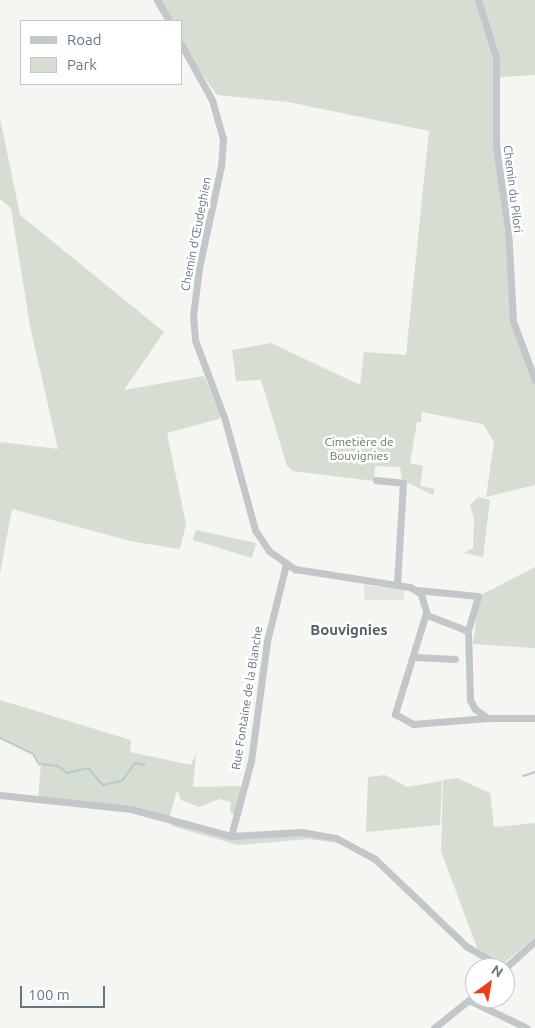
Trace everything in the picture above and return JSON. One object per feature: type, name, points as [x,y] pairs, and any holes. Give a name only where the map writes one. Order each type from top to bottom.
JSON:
[{"type":"street","points":[[157,0],[168,20]]},
{"type":"street","name":"Chemin du Pilori","points":[[478,0],[496,62],[496,147],[508,228],[513,321],[535,380]]},
{"type":"street","name":"Chemin d'Œudeghien","points":[[182,46],[212,100],[223,139],[221,166],[199,268],[193,316],[195,340],[225,420],[255,530],[268,551],[286,564],[322,576],[397,585],[418,590],[478,596],[468,631]]},
{"type":"street","points":[[376,480],[402,483],[397,585]]},
{"type":"street","name":"Rue Fontaine de la Blanche","points":[[231,836],[251,761],[267,641],[286,564]]},
{"type":"street","points":[[418,590],[426,613],[415,657],[395,714],[403,721],[465,722],[488,718],[535,718]]},
{"type":"street","points":[[426,613],[468,631],[470,700],[478,713],[488,718]]},
{"type":"street","points":[[415,657],[455,660]]},
{"type":"street","points":[[0,794],[121,808],[231,836],[310,832],[347,844],[381,864],[471,950],[486,958]]},
{"type":"street","points":[[515,958],[535,941]]},
{"type":"street","points":[[434,1028],[465,1003]]},
{"type":"street","points":[[486,1008],[527,1028]]},
{"type":"shaded area","points":[[364,585],[404,590],[404,600],[365,600]]},
{"type":"green space","name":"Cimetière de Bouvignies","points":[[157,0],[478,0],[493,45],[512,307],[535,380],[535,485],[486,497],[494,442],[483,424],[422,412],[421,422],[417,422],[410,463],[423,466],[420,486],[435,489],[433,495],[402,480],[400,467],[375,466],[374,481],[293,471],[287,466],[261,380],[236,381],[232,350],[271,343],[360,385],[364,352],[406,355],[429,131],[288,102],[217,95],[182,45],[182,20],[168,20]]},
{"type":"green space","points":[[480,0],[535,0],[535,75],[499,77],[494,39]]},
{"type":"green space","points":[[0,118],[20,215],[164,332],[124,390],[204,376],[220,415],[219,419],[167,433],[186,524],[180,549],[130,541],[12,509],[0,574],[0,442],[58,449],[30,326],[11,208],[0,199]]},
{"type":"green space","points":[[478,497],[490,500],[483,557],[464,553],[473,548],[474,518],[470,505]]},
{"type":"green space","points":[[196,530],[256,543],[252,558],[193,540]]},
{"type":"green space","points":[[535,567],[535,648],[473,644],[479,596]]},
{"type":"green space","points":[[0,700],[131,740],[130,752],[191,765],[196,753],[193,787],[242,786],[235,815],[230,812],[231,802],[219,799],[199,807],[181,800],[177,790],[169,819],[143,812],[38,799],[41,764],[33,754],[0,738]]},
{"type":"green space","points":[[385,775],[407,787],[442,781],[440,825],[366,832],[368,777]]},
{"type":"green space","points":[[457,778],[490,793],[494,827],[535,823],[535,937],[510,958],[490,958],[479,953],[441,851],[443,780]]},
{"type":"green space","points":[[170,821],[229,838],[300,834],[343,844],[309,839],[238,845],[172,826]]},
{"type":"waterway","points":[[0,738],[33,754],[39,764],[58,766],[67,773],[88,768],[103,785],[122,781],[135,763],[145,765]]},
{"type":"waterway","points":[[523,776],[535,772]]},
{"type":"district","name":"Bouvignies","points":[[349,630]]}]
